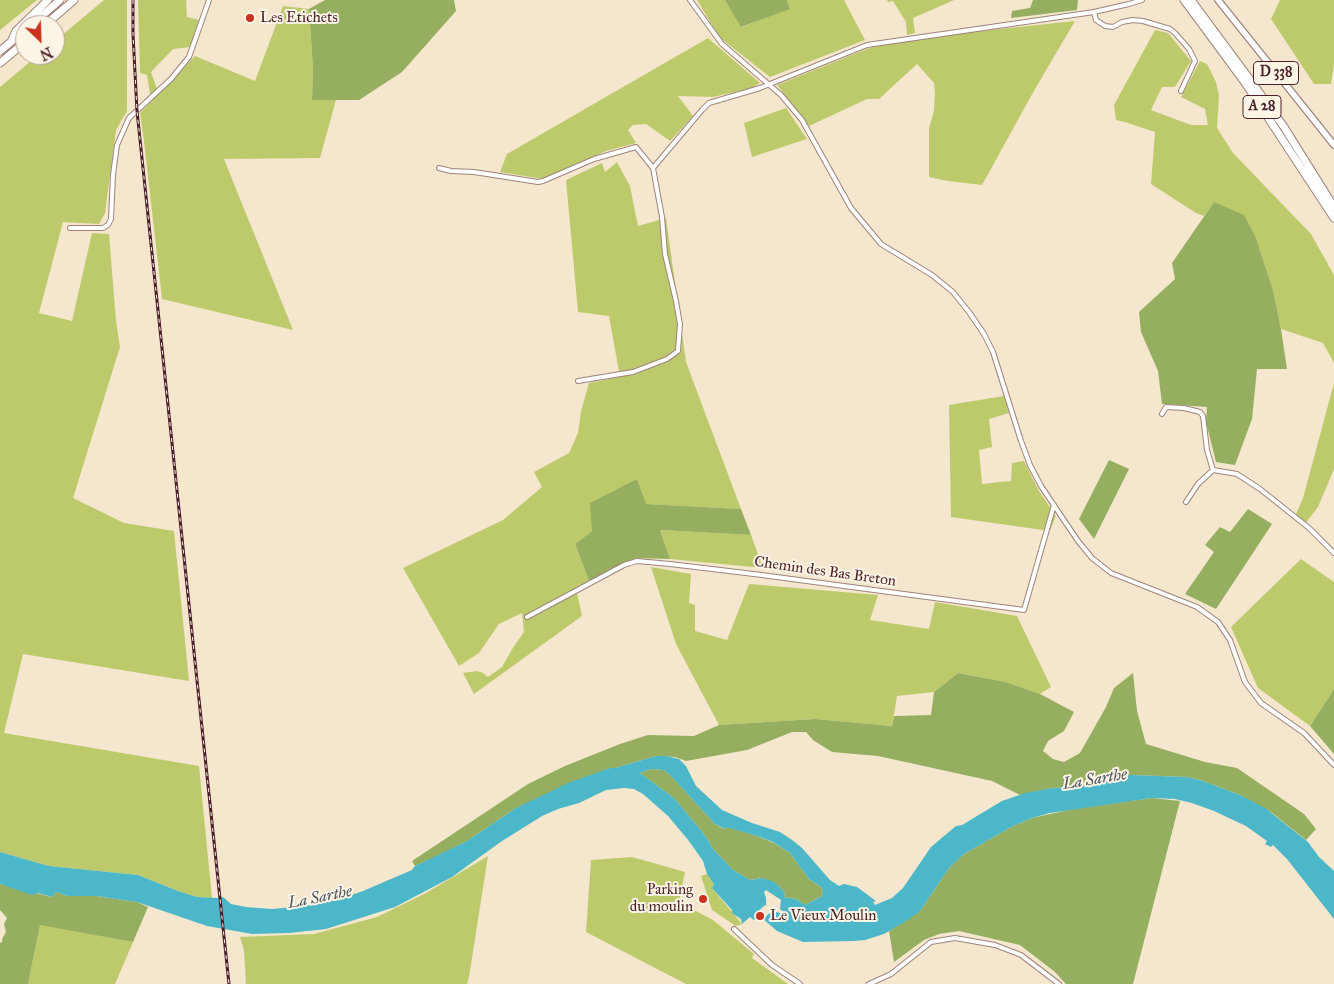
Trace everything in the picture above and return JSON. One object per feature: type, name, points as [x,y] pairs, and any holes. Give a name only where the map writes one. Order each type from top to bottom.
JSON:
[{"type":"highway","points":[[11,42],[16,31],[48,0]]},
{"type":"highway","points":[[43,15],[60,0]]},
{"type":"highway","points":[[57,15],[74,0]]},
{"type":"highway","name":"A 28","points":[[1184,0],[1246,84],[1334,218]]},
{"type":"highway","name":"A 28","points":[[1191,0],[1284,127],[1334,207]]},
{"type":"highway","points":[[0,51],[15,39]]},
{"type":"highway","points":[[0,63],[15,50]]},
{"type":"main road","name":"D 338","points":[[1218,0],[1334,145]]},
{"type":"street","points":[[70,228],[103,228],[108,225],[111,219],[113,175],[117,145],[125,127],[130,118],[171,79],[189,58],[209,0]]},
{"type":"street","points":[[690,0],[722,44],[781,95],[802,120],[851,208],[881,244],[932,275],[953,292],[984,334],[993,352],[1030,465],[1054,505],[1092,558],[1111,573],[1197,607],[1218,622],[1230,640],[1245,682],[1261,703],[1304,733],[1334,764]]},
{"type":"street","points":[[653,168],[709,103],[768,84],[854,49],[880,42],[1094,12],[1142,0]]},
{"type":"street","points":[[1094,12],[1096,20],[1105,26],[1113,26],[1133,20],[1163,27],[1175,33],[1190,48],[1196,61],[1181,91]]},
{"type":"street","points":[[439,168],[538,182],[594,159],[636,148],[653,168],[662,217],[665,254],[680,324],[678,350],[667,359],[633,372],[578,381]]},
{"type":"street","points":[[1162,414],[1166,407],[1184,408],[1200,412],[1203,416],[1207,450],[1213,470]]},
{"type":"street","points":[[1186,502],[1198,484],[1213,470]]},
{"type":"street","points":[[1213,470],[1237,474],[1260,489],[1309,528],[1334,553]]},
{"type":"street","name":"Chemin des Bas Breton","points":[[527,617],[624,565],[637,561],[736,572],[1024,610],[1054,505]]},
{"type":"street","points":[[734,929],[772,965],[800,984]]},
{"type":"street","points":[[869,984],[892,974],[931,942],[955,938],[995,945],[1021,955],[1059,984]]},
{"type":"green space","points":[[0,0],[37,0],[18,15],[15,15],[15,18],[0,30]]},
{"type":"green space","points":[[104,0],[127,0],[127,111],[116,130],[105,213],[99,224],[63,222],[39,313],[72,321],[92,233],[109,234],[120,347],[73,498],[124,523],[174,531],[189,681],[23,654],[4,733],[199,766],[212,898],[197,897],[138,875],[49,866],[0,852],[0,87],[26,65],[65,65],[65,33]]},
{"type":"green space","points":[[138,0],[186,0],[187,17],[199,20],[190,47],[173,49],[151,72],[157,89],[150,94],[147,75],[140,73]]},
{"type":"green space","points":[[325,0],[454,0],[456,11],[402,72],[359,100],[312,100],[313,69],[309,9]]},
{"type":"green space","points":[[697,0],[725,0],[742,27],[790,8],[787,0],[844,0],[865,40],[770,77],[719,37]]},
{"type":"green space","points":[[725,0],[787,0],[790,9],[741,27]]},
{"type":"green space","points":[[887,0],[954,0],[913,18],[915,33],[907,35],[906,22],[893,1],[888,2]]},
{"type":"green space","points":[[1033,0],[1078,0],[1077,10],[1011,18],[1012,11],[1030,8]]},
{"type":"green space","points":[[1280,0],[1334,0],[1334,64],[1331,84],[1314,84],[1271,19]]},
{"type":"green space","points":[[283,6],[309,9],[313,69],[312,100],[336,100],[320,158],[224,159],[293,330],[162,299],[140,113],[195,56],[255,81]]},
{"type":"green space","points":[[1075,21],[982,185],[929,177],[929,128],[934,111],[934,83],[917,64],[879,99],[867,99],[809,126],[777,85],[869,48],[916,38]]},
{"type":"green space","points":[[1155,30],[1168,33],[1191,61],[1175,87],[1162,87],[1151,110],[1191,125],[1208,125],[1205,109],[1181,97],[1200,61],[1207,64],[1216,82],[1219,96],[1217,128],[1233,153],[1311,234],[1334,275],[1334,363],[1323,343],[1281,329],[1273,290],[1256,238],[1214,202],[1204,216],[1196,213],[1151,184],[1155,132],[1116,120],[1114,105]]},
{"type":"green space","points":[[708,38],[760,83],[752,88],[713,97],[678,96],[693,116],[670,141],[646,124],[633,125],[628,130],[636,143],[606,151],[543,179],[500,172],[507,154]]},
{"type":"green space","points":[[786,108],[807,139],[752,157],[744,123]]},
{"type":"green space","points":[[617,162],[630,186],[638,226],[666,218],[686,362],[741,509],[645,504],[637,479],[592,531],[575,544],[589,581],[576,588],[582,616],[474,694],[463,673],[477,671],[488,677],[502,667],[524,632],[522,613],[499,624],[479,653],[459,666],[403,568],[503,520],[542,487],[534,472],[569,453],[578,433],[581,411],[589,383],[620,377],[609,316],[578,312],[566,180],[602,163],[605,172]]},
{"type":"green space","points":[[1214,202],[1244,215],[1256,238],[1273,290],[1287,369],[1257,369],[1252,419],[1235,465],[1216,462],[1206,422],[1207,407],[1162,404],[1158,371],[1141,332],[1139,312],[1175,279],[1172,263]]},
{"type":"green space","points":[[1334,383],[1334,469],[1318,507],[1304,525],[1296,514],[1303,498]]},
{"type":"green space","points":[[1004,396],[1009,413],[989,419],[992,447],[979,450],[982,484],[1011,481],[1012,463],[1024,461],[1039,491],[1056,516],[1050,531],[951,517],[949,405]]},
{"type":"green space","points":[[1109,460],[1129,469],[1094,539],[1079,519]]},
{"type":"green space","points":[[637,479],[646,504],[741,509],[751,535],[660,530],[670,559],[636,558],[589,581],[575,544],[592,531],[590,503]]},
{"type":"green space","points":[[1248,509],[1272,524],[1216,609],[1185,594],[1214,552],[1205,545],[1220,527],[1230,532]]},
{"type":"green space","points":[[660,530],[751,535],[763,568],[670,559]]},
{"type":"green space","points":[[1301,559],[1334,582],[1334,689],[1310,726],[1258,688],[1231,627]]},
{"type":"green space","points":[[651,567],[691,574],[689,603],[695,605],[695,631],[727,640],[749,584],[878,595],[870,620],[929,629],[935,602],[1017,616],[1051,687],[1040,694],[1006,682],[958,673],[934,692],[897,696],[892,726],[815,719],[719,725],[676,644]]},
{"type":"green space","points":[[958,673],[1006,682],[1040,694],[1074,712],[1064,731],[1048,741],[1043,751],[1053,759],[1064,762],[1080,753],[1106,707],[1114,688],[1133,673],[1137,711],[1146,744],[1205,762],[1237,768],[1304,814],[1316,829],[1306,840],[1272,813],[1240,795],[1200,780],[1186,777],[1116,776],[1092,785],[1053,788],[1020,795],[992,781],[878,756],[832,752],[813,740],[806,732],[792,732],[747,750],[686,761],[675,757],[656,756],[610,768],[516,808],[467,841],[433,858],[415,866],[412,861],[528,784],[565,766],[620,744],[648,735],[694,736],[719,725],[815,719],[892,726],[894,716],[931,715],[934,692]]},
{"type":"green space","points":[[1334,689],[1334,754],[1310,726]]},
{"type":"green space","points":[[651,769],[664,770],[715,824],[724,829],[726,826],[757,836],[774,843],[790,853],[809,879],[821,887],[823,890],[822,896],[805,905],[796,899],[784,897],[785,893],[778,885],[762,878],[750,880],[733,870],[714,850],[704,834],[674,798],[640,773]]},
{"type":"green space","points":[[1152,798],[1180,801],[1133,984],[1066,984],[1055,972],[1020,945],[959,931],[939,934],[924,940],[894,962],[889,931],[920,911],[949,868],[964,854],[1013,826],[1032,818],[1073,809]]},
{"type":"green space","points":[[488,856],[467,984],[246,984],[244,950],[240,937],[314,934],[377,917],[426,893]]},
{"type":"green space","points":[[632,857],[685,872],[679,902],[713,920],[754,954],[752,958],[788,984],[686,984],[586,932],[591,860]]},
{"type":"green space","points":[[707,874],[714,884],[712,888],[742,924],[736,926],[712,910],[701,876]]},
{"type":"green space","points":[[0,884],[52,897],[56,892],[68,896],[96,896],[137,902],[148,907],[133,942],[40,925],[28,984],[0,984],[0,943],[6,932],[4,924],[7,918],[0,910]]},
{"type":"green space","points":[[40,924],[133,942],[115,984],[28,984]]},
{"type":"water","name":"La Sarthe","points":[[656,756],[679,759],[686,766],[696,786],[722,810],[752,823],[780,832],[802,848],[830,880],[839,886],[844,884],[857,887],[876,901],[873,902],[875,905],[892,898],[903,888],[931,847],[956,826],[962,825],[1002,801],[1025,793],[1053,788],[1092,785],[1116,776],[1186,777],[1200,780],[1240,795],[1265,808],[1308,842],[1319,857],[1334,871],[1334,919],[1287,859],[1273,845],[1271,847],[1265,844],[1267,841],[1246,826],[1192,803],[1175,799],[1152,798],[1050,813],[1013,826],[964,854],[949,868],[920,911],[908,920],[884,934],[865,940],[854,941],[803,942],[777,931],[763,919],[771,912],[770,910],[783,914],[784,912],[780,909],[781,900],[766,890],[764,892],[766,906],[754,915],[756,918],[754,920],[750,917],[742,924],[741,919],[732,913],[732,910],[712,888],[714,884],[707,874],[703,861],[668,816],[643,794],[634,789],[624,788],[606,790],[579,803],[542,816],[502,841],[452,877],[395,907],[326,929],[252,934],[207,926],[137,902],[96,896],[68,896],[56,892],[52,897],[38,893],[32,895],[0,884],[0,852],[49,866],[138,875],[197,897],[223,897],[231,904],[246,907],[272,909],[306,906],[337,900],[412,870],[415,866],[467,841],[516,808],[568,783],[610,768]],"holes":[[[651,769],[664,770],[715,824],[725,829],[726,827],[773,842],[790,853],[809,879],[821,887],[823,890],[822,896],[805,905],[796,899],[784,897],[785,893],[772,881],[762,878],[750,880],[733,870],[714,850],[704,834],[674,798],[640,773]]]},
{"type":"railway","points":[[133,0],[137,111],[229,984]]},
{"type":"place","name":"Les Etichets","points":[[250,18]]},
{"type":"place","name":"Parking du moulin","points":[[703,899]]},
{"type":"place","name":"Le Vieux Moulin","points":[[760,916]]}]
